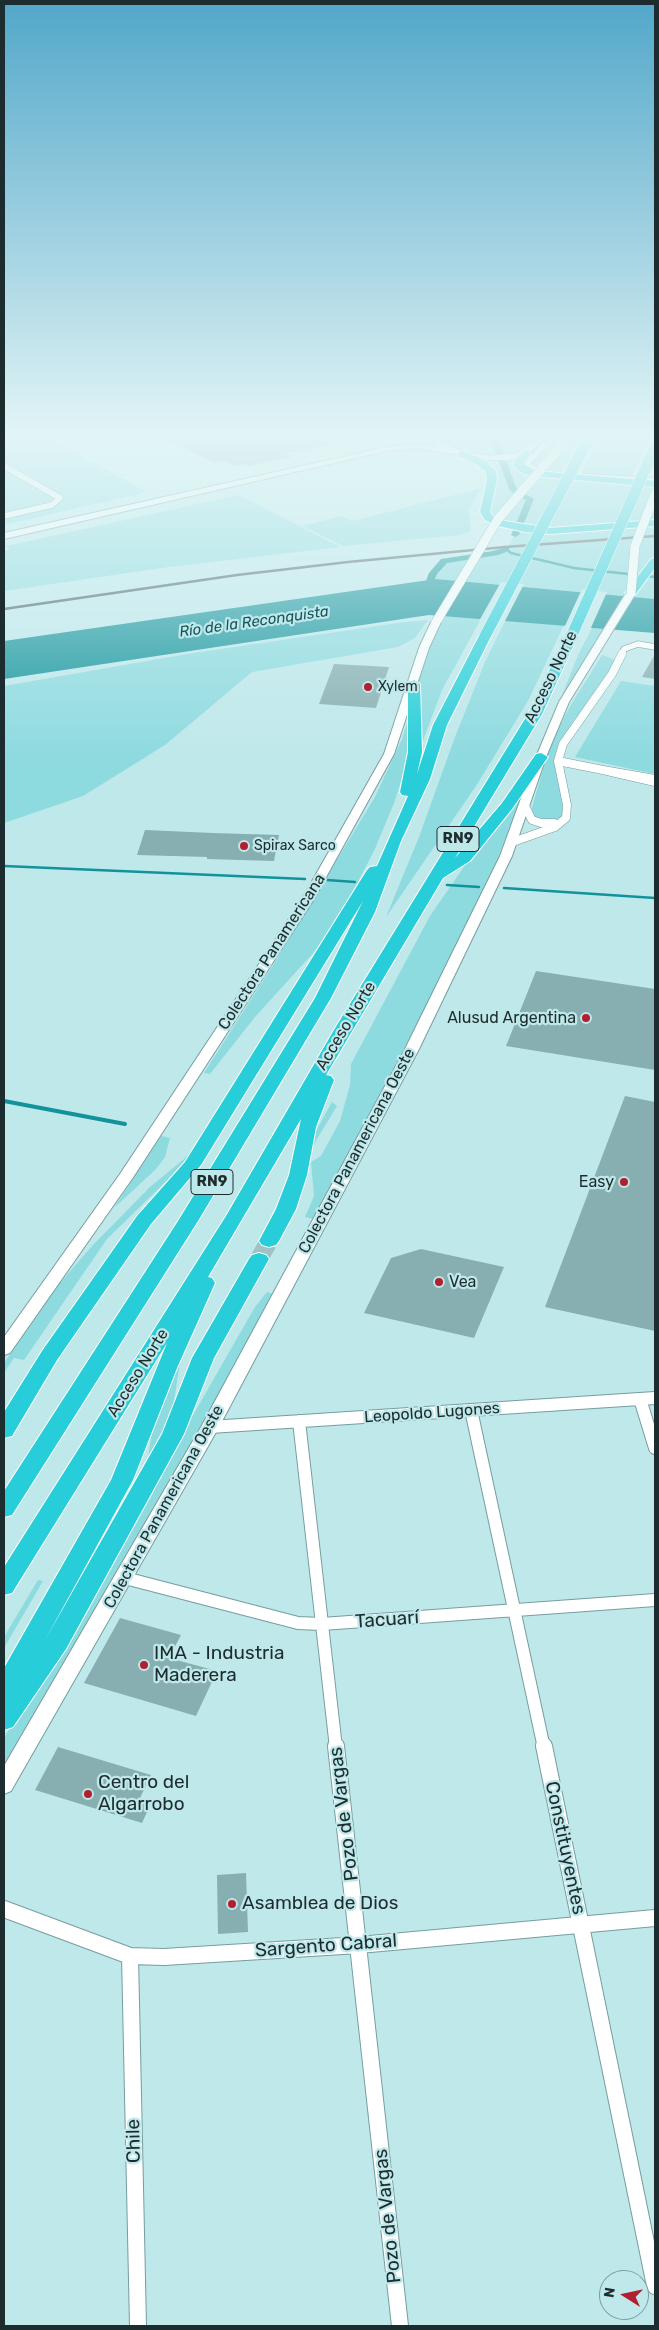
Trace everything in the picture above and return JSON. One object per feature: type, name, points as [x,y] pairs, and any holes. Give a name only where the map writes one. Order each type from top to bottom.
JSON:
[{"type":"highway","name":"RN9","points":[[4,1509],[188,1221],[323,998],[367,912],[394,840],[422,779],[440,725],[532,545]]},
{"type":"highway","name":"Acceso Norte","points":[[4,1586],[236,1216],[343,1030],[535,714],[612,545]]},
{"type":"highway","points":[[632,593],[655,561]]},
{"type":"highway","points":[[4,1430],[49,1356],[144,1220],[192,1165],[394,840],[409,786],[415,752],[414,684]]},
{"type":"highway","points":[[436,877],[465,858],[508,806],[541,757]]},
{"type":"highway","points":[[4,1720],[57,1642],[173,1434],[203,1358],[286,1209],[298,1175],[307,1127],[343,1030]]},
{"type":"highway","points":[[4,1690],[122,1480],[166,1368],[236,1216]]},
{"type":"main road","name":"Colectora Panamericana","points":[[4,1349],[126,1176],[308,899],[382,768],[414,684],[424,648],[436,622],[483,545]]},
{"type":"main road","name":"Colectora Panamericana Oeste","points":[[4,1785],[125,1578],[210,1427],[412,1048],[469,934],[510,843],[525,806],[541,757],[564,702],[632,593],[635,545]]},
{"type":"street","points":[[510,843],[555,827],[562,822],[567,810],[558,761],[562,744],[612,674],[620,661],[624,648],[638,644],[655,647]]},
{"type":"street","points":[[558,761],[655,779]]},
{"type":"street","points":[[603,770],[655,782]]},
{"type":"street","points":[[525,806],[529,818],[536,822],[546,824],[562,822]]},
{"type":"street","name":"Leopoldo Lugones","points":[[210,1427],[655,1398]]},
{"type":"street","points":[[640,1399],[655,1448]]},
{"type":"street","name":"Constituyentes","points":[[471,1410],[582,1925],[655,2286]]},
{"type":"street","name":"Pozo de Vargas","points":[[299,1421],[359,1945],[400,2326]]},
{"type":"street","name":"Tacuarí","points":[[125,1578],[298,1623],[322,1624],[655,1600]]},
{"type":"street","name":"Sargento Cabral","points":[[4,1909],[130,1956],[164,1957],[359,1945],[655,1918]]},
{"type":"street","name":"Chile","points":[[130,1956],[138,2326]]},
{"type":"shaded area","points":[[336,545],[340,547],[169,567],[4,591],[4,551],[10,549],[6,546]]},
{"type":"shaded area","points":[[509,545],[655,545],[655,599],[436,579],[433,573],[444,561],[451,558],[495,553],[506,549]]},
{"type":"shaded area","points":[[446,616],[481,619],[442,690],[419,751],[419,681],[433,638]]},
{"type":"shaded area","points":[[428,620],[415,638],[398,647],[252,672],[165,745],[83,796],[4,823],[4,686],[187,654]]},
{"type":"shaded area","points":[[505,621],[564,625],[528,701],[476,786],[386,917],[419,837],[455,737],[485,662]]},
{"type":"shaded area","points":[[592,628],[608,629],[562,695],[578,655]]},
{"type":"shaded area","points":[[602,655],[615,660],[612,668],[557,747],[555,760],[564,814],[562,819],[551,822],[541,821],[533,816],[532,808],[549,748],[569,708]]},
{"type":"shaded area","points":[[621,681],[655,686],[655,774],[575,757]]},
{"type":"shaded area","points":[[412,707],[412,748],[394,803],[374,851],[339,918],[315,951],[255,1017],[210,1074],[204,1073],[277,959],[375,797],[402,739]]},
{"type":"shaded area","points":[[526,788],[491,875],[417,1024],[313,1219],[305,1217],[314,1196],[311,1162],[321,1156],[340,1121],[350,1085],[351,1064],[430,916],[470,858]]},
{"type":"shaded area","points":[[332,1102],[337,1106],[311,1149],[313,1136]]},
{"type":"shaded area","points":[[161,1136],[170,1138],[165,1157],[156,1169],[114,1208]]},
{"type":"shaded area","points":[[200,1141],[188,1160],[107,1239],[24,1360],[14,1358],[4,1373],[4,1363],[58,1285],[93,1245],[150,1187],[184,1159]]},
{"type":"shaded area","points":[[267,1292],[274,1294],[214,1405],[4,1769],[4,1738],[130,1525],[255,1307]]},
{"type":"shaded area","points":[[181,1355],[172,1415],[139,1488],[148,1458],[154,1416]]},
{"type":"shaded area","points":[[38,1580],[43,1581],[4,1648],[4,1637]]},
{"type":"water","name":"Río de la Reconquista","points":[[436,579],[655,599],[655,633],[429,615],[4,679],[4,641]]},
{"type":"pier","points":[[501,582],[524,584],[504,623],[479,621]]},
{"type":"pier","points":[[582,589],[607,592],[590,630],[564,628]]},
{"type":"building","points":[[655,654],[655,679],[642,677]]},
{"type":"building","points":[[334,664],[389,667],[376,708],[319,704]]},
{"type":"building","points":[[145,830],[279,835],[274,861],[207,859],[207,857],[137,855]]},
{"type":"building","name":"Alusud Argentina","points":[[536,971],[655,989],[655,1070],[506,1046]]},
{"type":"building","name":"Easy","points":[[625,1096],[655,1102],[655,1331],[545,1307]]},
{"type":"building","name":"Vea","points":[[421,1249],[504,1267],[474,1338],[364,1313],[391,1258]]},
{"type":"building","name":"IMA - Industria Maderera","points":[[120,1618],[181,1635],[169,1658],[217,1671],[196,1716],[84,1683]]},
{"type":"building","points":[[58,1747],[151,1775],[140,1798],[152,1801],[142,1823],[35,1790]]},
{"type":"building","name":"Asamblea de Dios","points":[[246,1873],[248,1932],[218,1934],[217,1875]]},
{"type":"waterway","points":[[506,549],[511,553],[574,568],[655,577]]},
{"type":"waterway","points":[[424,596],[433,573],[444,561],[495,553],[506,549]]},
{"type":"waterway","points":[[4,866],[305,879]]},
{"type":"waterway","points":[[327,880],[355,882]]},
{"type":"waterway","points":[[447,885],[479,887]]},
{"type":"waterway","points":[[504,888],[655,898]]},
{"type":"waterway","points":[[4,1101],[125,1124]]},
{"type":"tunnel","points":[[259,1259],[269,1241]]},
{"type":"railway","points":[[4,609],[237,575],[348,562],[536,545]]},
{"type":"place","name":"Xylem","points":[[368,687]]},
{"type":"place","name":"Spirax Sarco","points":[[244,846]]},
{"type":"place","name":"Alusud Argentina","points":[[586,1018]]},
{"type":"place","name":"Easy","points":[[624,1182]]},
{"type":"place","name":"Vea","points":[[439,1282]]},
{"type":"place","name":"IMA - Industria Maderera","points":[[144,1665]]},
{"type":"place","name":"Centro del Algarrobo","points":[[88,1794]]},
{"type":"place","name":"Asamblea de Dios","points":[[232,1904]]}]
